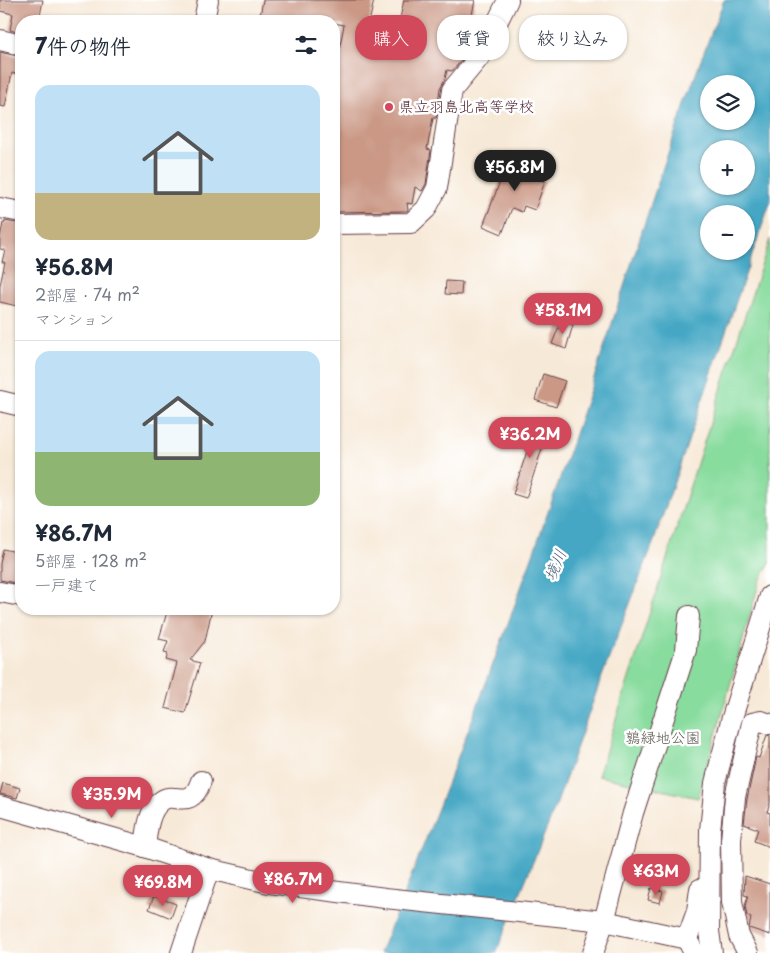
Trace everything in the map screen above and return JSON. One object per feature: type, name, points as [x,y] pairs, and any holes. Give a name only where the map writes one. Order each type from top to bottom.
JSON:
[{"type":"street","points":[[205,15],[208,0]]},
{"type":"street","points":[[340,224],[411,223],[426,209],[437,188],[452,90],[481,55],[508,0]]},
{"type":"street","points":[[0,40],[15,44]]},
{"type":"street","points":[[0,208],[15,211]]},
{"type":"street","points":[[0,401],[15,405]]},
{"type":"street","points":[[0,592],[15,595]]},
{"type":"street","points":[[712,953],[710,931],[710,830],[715,783],[731,722],[770,596]]},
{"type":"street","points":[[593,953],[604,921],[633,813],[686,650],[689,616]]},
{"type":"street","points":[[748,953],[739,936],[732,902],[730,840],[735,797],[752,723],[761,721],[770,724]]},
{"type":"street","points":[[145,847],[150,819],[157,805],[164,799],[189,798],[198,790],[201,781]]},
{"type":"street","points":[[0,806],[145,847],[209,869],[269,883],[385,898],[604,921],[691,946],[703,868],[710,864]]},
{"type":"street","points":[[710,864],[734,945],[744,953]]},
{"type":"street","points":[[181,953],[209,869]]},
{"type":"green space","name":"鶉緑地公園","points":[[770,239],[770,562],[759,583],[698,798],[598,776],[703,445]]},
{"type":"water","name":"境川","points":[[724,0],[770,0],[770,203],[755,247],[755,205],[700,205],[700,260],[750,260],[654,541],[601,679],[557,803],[496,953],[380,953],[431,827],[504,636],[591,388],[683,110]]},
{"type":"building","points":[[0,0],[43,0],[40,15],[15,15],[15,31],[10,30],[13,14],[0,11]]},
{"type":"building","name":"県立羽島北高等学校","points":[[263,0],[374,0],[371,15],[355,15],[355,60],[427,60],[427,15],[401,15],[404,0],[475,0],[472,15],[437,15],[437,60],[462,60],[452,71],[447,70],[440,88],[436,118],[433,118],[427,149],[431,150],[426,184],[422,191],[415,187],[412,204],[407,203],[408,210],[406,211],[340,212],[340,46],[344,25],[340,24],[340,15],[260,15]]},
{"type":"building","points":[[0,52],[15,56],[15,74],[12,73],[5,107],[0,106]]},
{"type":"building","points":[[520,154],[536,159],[533,168],[538,170],[535,177],[545,181],[535,210],[524,206],[522,212],[512,208],[502,234],[483,226],[509,158],[517,161]]},
{"type":"building","points":[[5,221],[15,223],[15,306],[0,302],[0,285],[5,262],[2,262],[5,250],[0,249],[0,238],[3,223]]},
{"type":"building","points":[[446,281],[462,282],[461,295],[445,294]]},
{"type":"building","points":[[561,321],[573,325],[566,349],[552,344]]},
{"type":"building","points":[[543,374],[565,381],[556,407],[535,400]]},
{"type":"building","points":[[526,424],[548,430],[526,498],[513,494],[531,439],[522,437]]},
{"type":"building","points":[[3,549],[15,552],[15,583],[0,580],[0,564]]},
{"type":"building","points":[[166,615],[211,615],[205,641],[190,660],[200,663],[185,713],[165,708],[177,663],[166,660],[168,653],[164,652],[168,641],[159,639]]},
{"type":"building","points":[[767,735],[770,736],[770,803],[767,812],[770,813],[770,847],[754,841],[758,829],[744,824],[756,757],[759,758]]},
{"type":"building","points":[[3,783],[20,788],[17,798],[0,794]]},
{"type":"building","points":[[745,876],[770,884],[770,935],[749,928],[751,918],[747,916],[745,906],[748,896],[744,895]]},
{"type":"building","points":[[651,888],[663,891],[660,903],[648,900]]},
{"type":"building","points":[[154,896],[176,904],[171,918],[149,909]]},
{"type":"place","name":"県立羽島北高等学校","points":[[389,107]]}]
